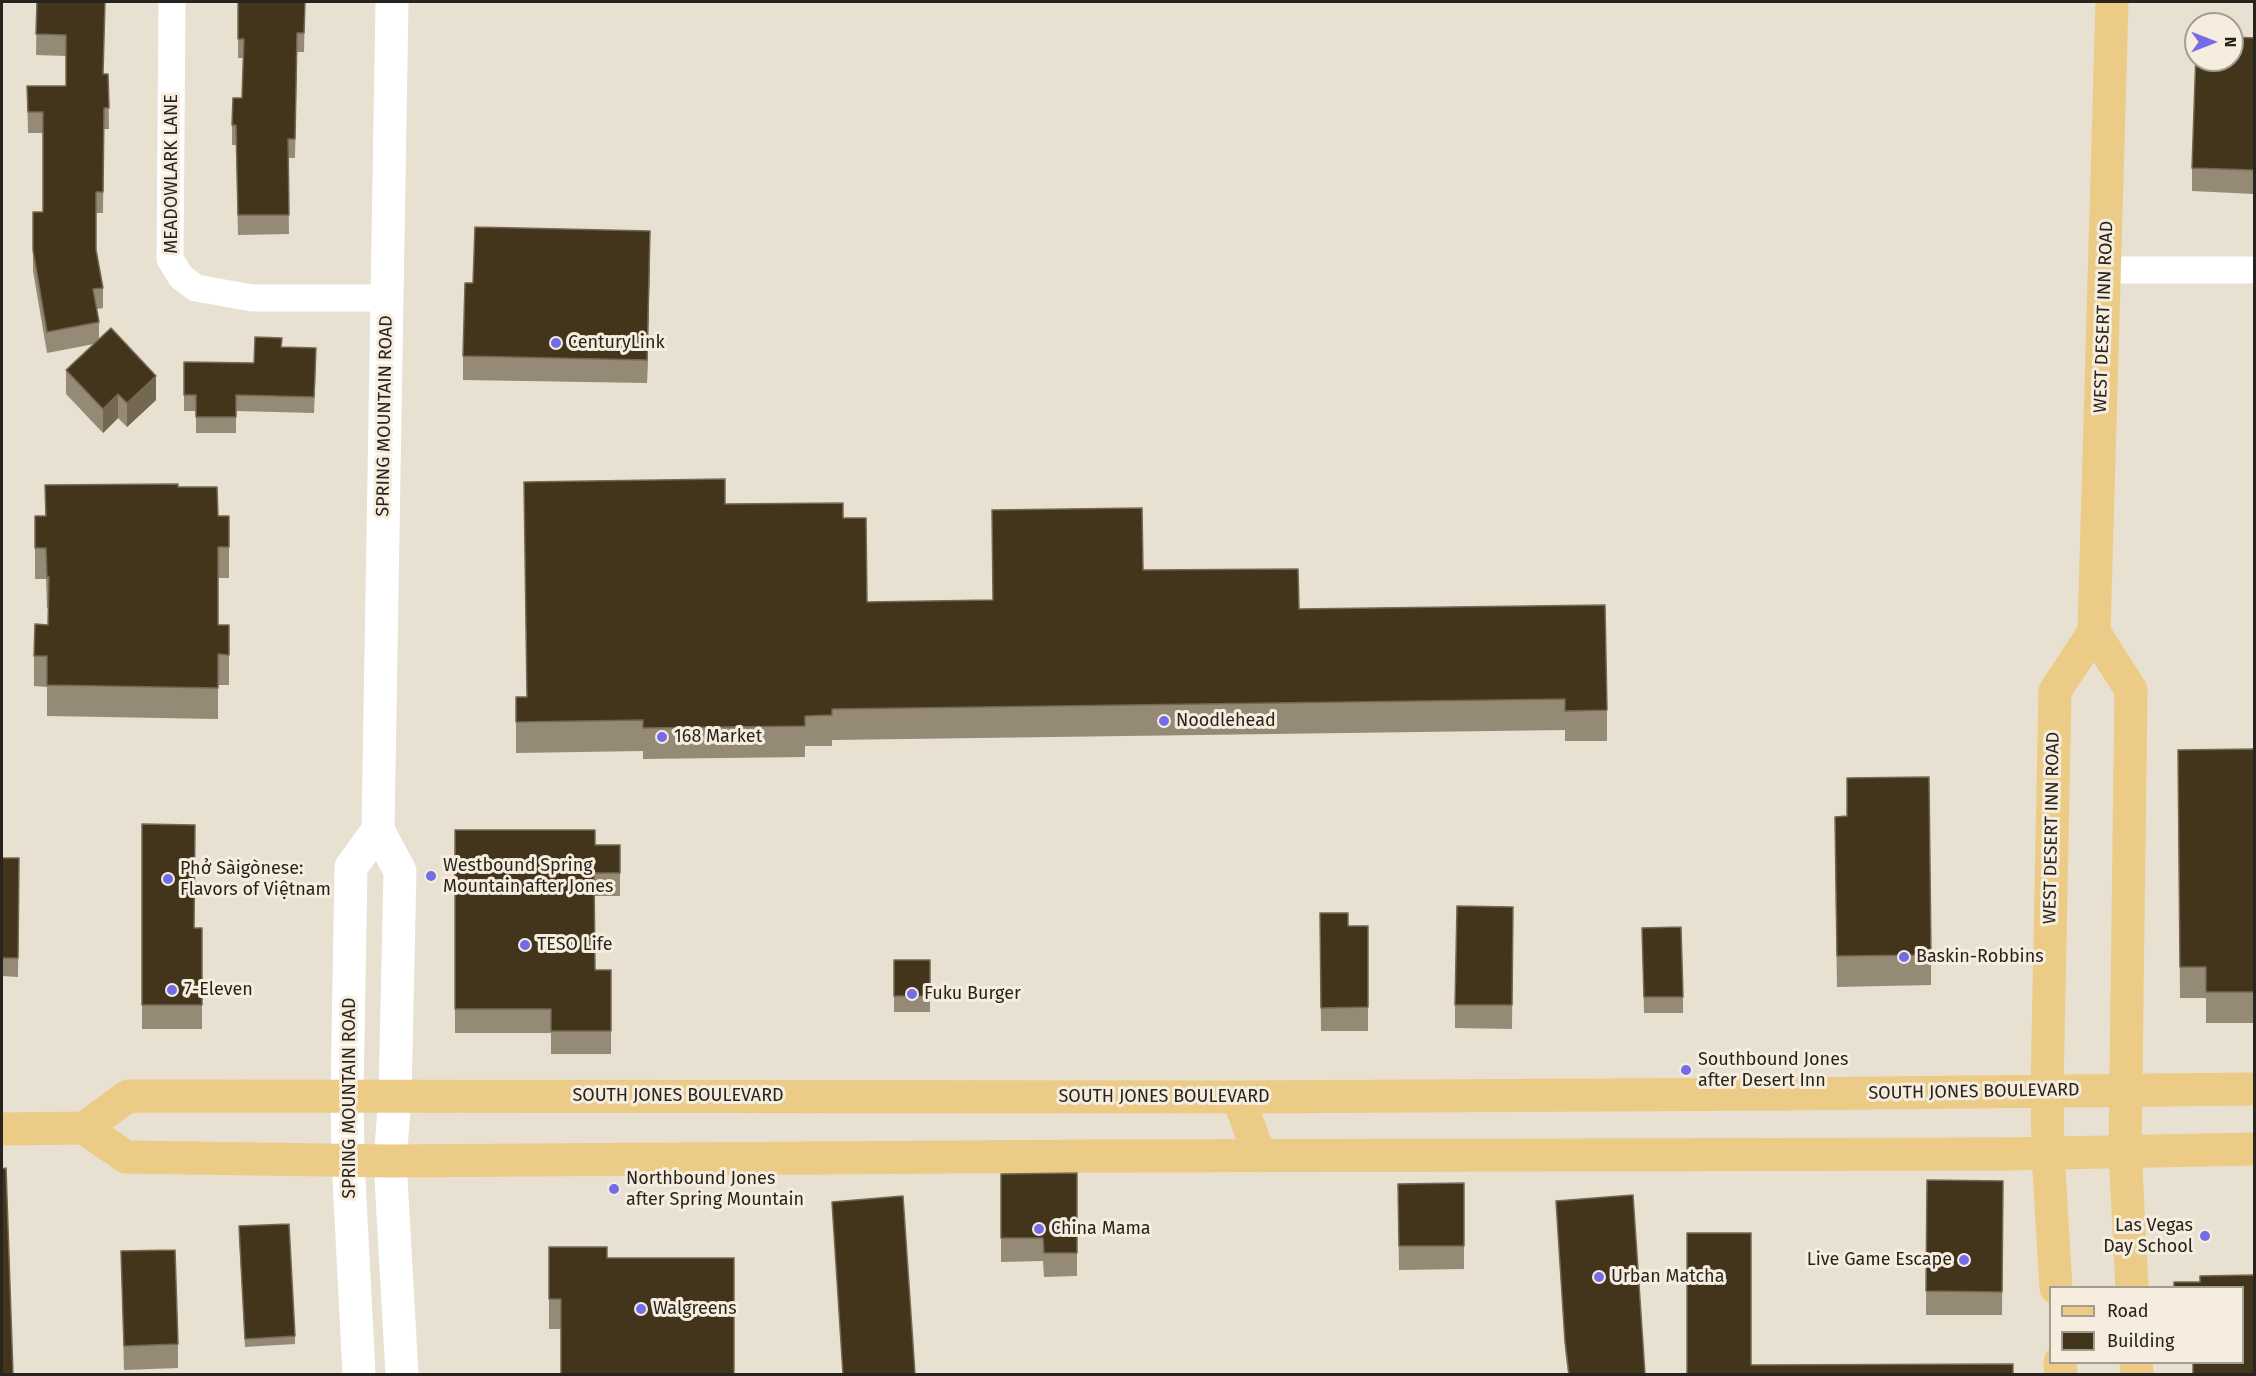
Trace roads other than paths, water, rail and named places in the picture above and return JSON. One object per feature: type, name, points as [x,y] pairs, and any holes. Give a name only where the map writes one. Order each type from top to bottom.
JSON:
[{"type":"main road","name":"SPRING MOUNTAIN ROAD","points":[[392,2],[378,830],[400,871],[395,1096],[390,1161],[402,1374]]},
{"type":"main road","name":"WEST DESERT INN ROAD","points":[[2055,1286],[2047,1090],[2055,691],[2094,632],[2112,2]]},
{"type":"main road","points":[[2094,632],[2131,690],[2125,1151],[2132,1286]]},
{"type":"main road","name":"SPRING MOUNTAIN ROAD","points":[[358,1374],[347,1096],[351,867],[378,830]]},
{"type":"main road","name":"SOUTH JONES BOULEVARD","points":[[84,1128],[128,1096],[1238,1097],[2254,1089]]},
{"type":"main road","points":[[1238,1097],[1260,1156]]},
{"type":"main road","points":[[2,1129],[84,1128],[126,1157],[390,1161],[2048,1154],[2254,1149]]},
{"type":"street","name":"MEADOWLARK LANE","points":[[172,2],[170,260],[181,277],[196,288],[252,298],[387,298]]},
{"type":"street","points":[[2106,270],[2254,270]]},
{"type":"place","name":"CenturyLink","points":[[556,343]]},
{"type":"place","name":"Noodlehead","points":[[1164,721]]},
{"type":"place","name":"168 Market","points":[[662,737]]},
{"type":"place","name":"Westbound Spring Mountain after Jones","points":[[431,876]]},
{"type":"place","name":"Phở Sàigònese: Flavors of Việtnam","points":[[168,879]]},
{"type":"place","name":"TESO Life","points":[[525,945]]},
{"type":"place","name":"Baskin-Robbins","points":[[1904,957]]},
{"type":"place","name":"7-Eleven","points":[[172,990]]},
{"type":"place","name":"Fuku Burger","points":[[912,994]]},
{"type":"place","name":"Southbound Jones after Desert Inn","points":[[1686,1070]]},
{"type":"place","name":"Northbound Jones after Spring Mountain","points":[[614,1189]]},
{"type":"place","name":"China Mama","points":[[1039,1229]]},
{"type":"place","name":"Las Vegas Day School","points":[[2205,1236]]},
{"type":"place","name":"Live Game Escape","points":[[1964,1260]]},
{"type":"place","name":"Urban Matcha","points":[[1599,1277]]},
{"type":"place","name":"Walgreens","points":[[641,1309]]}]
